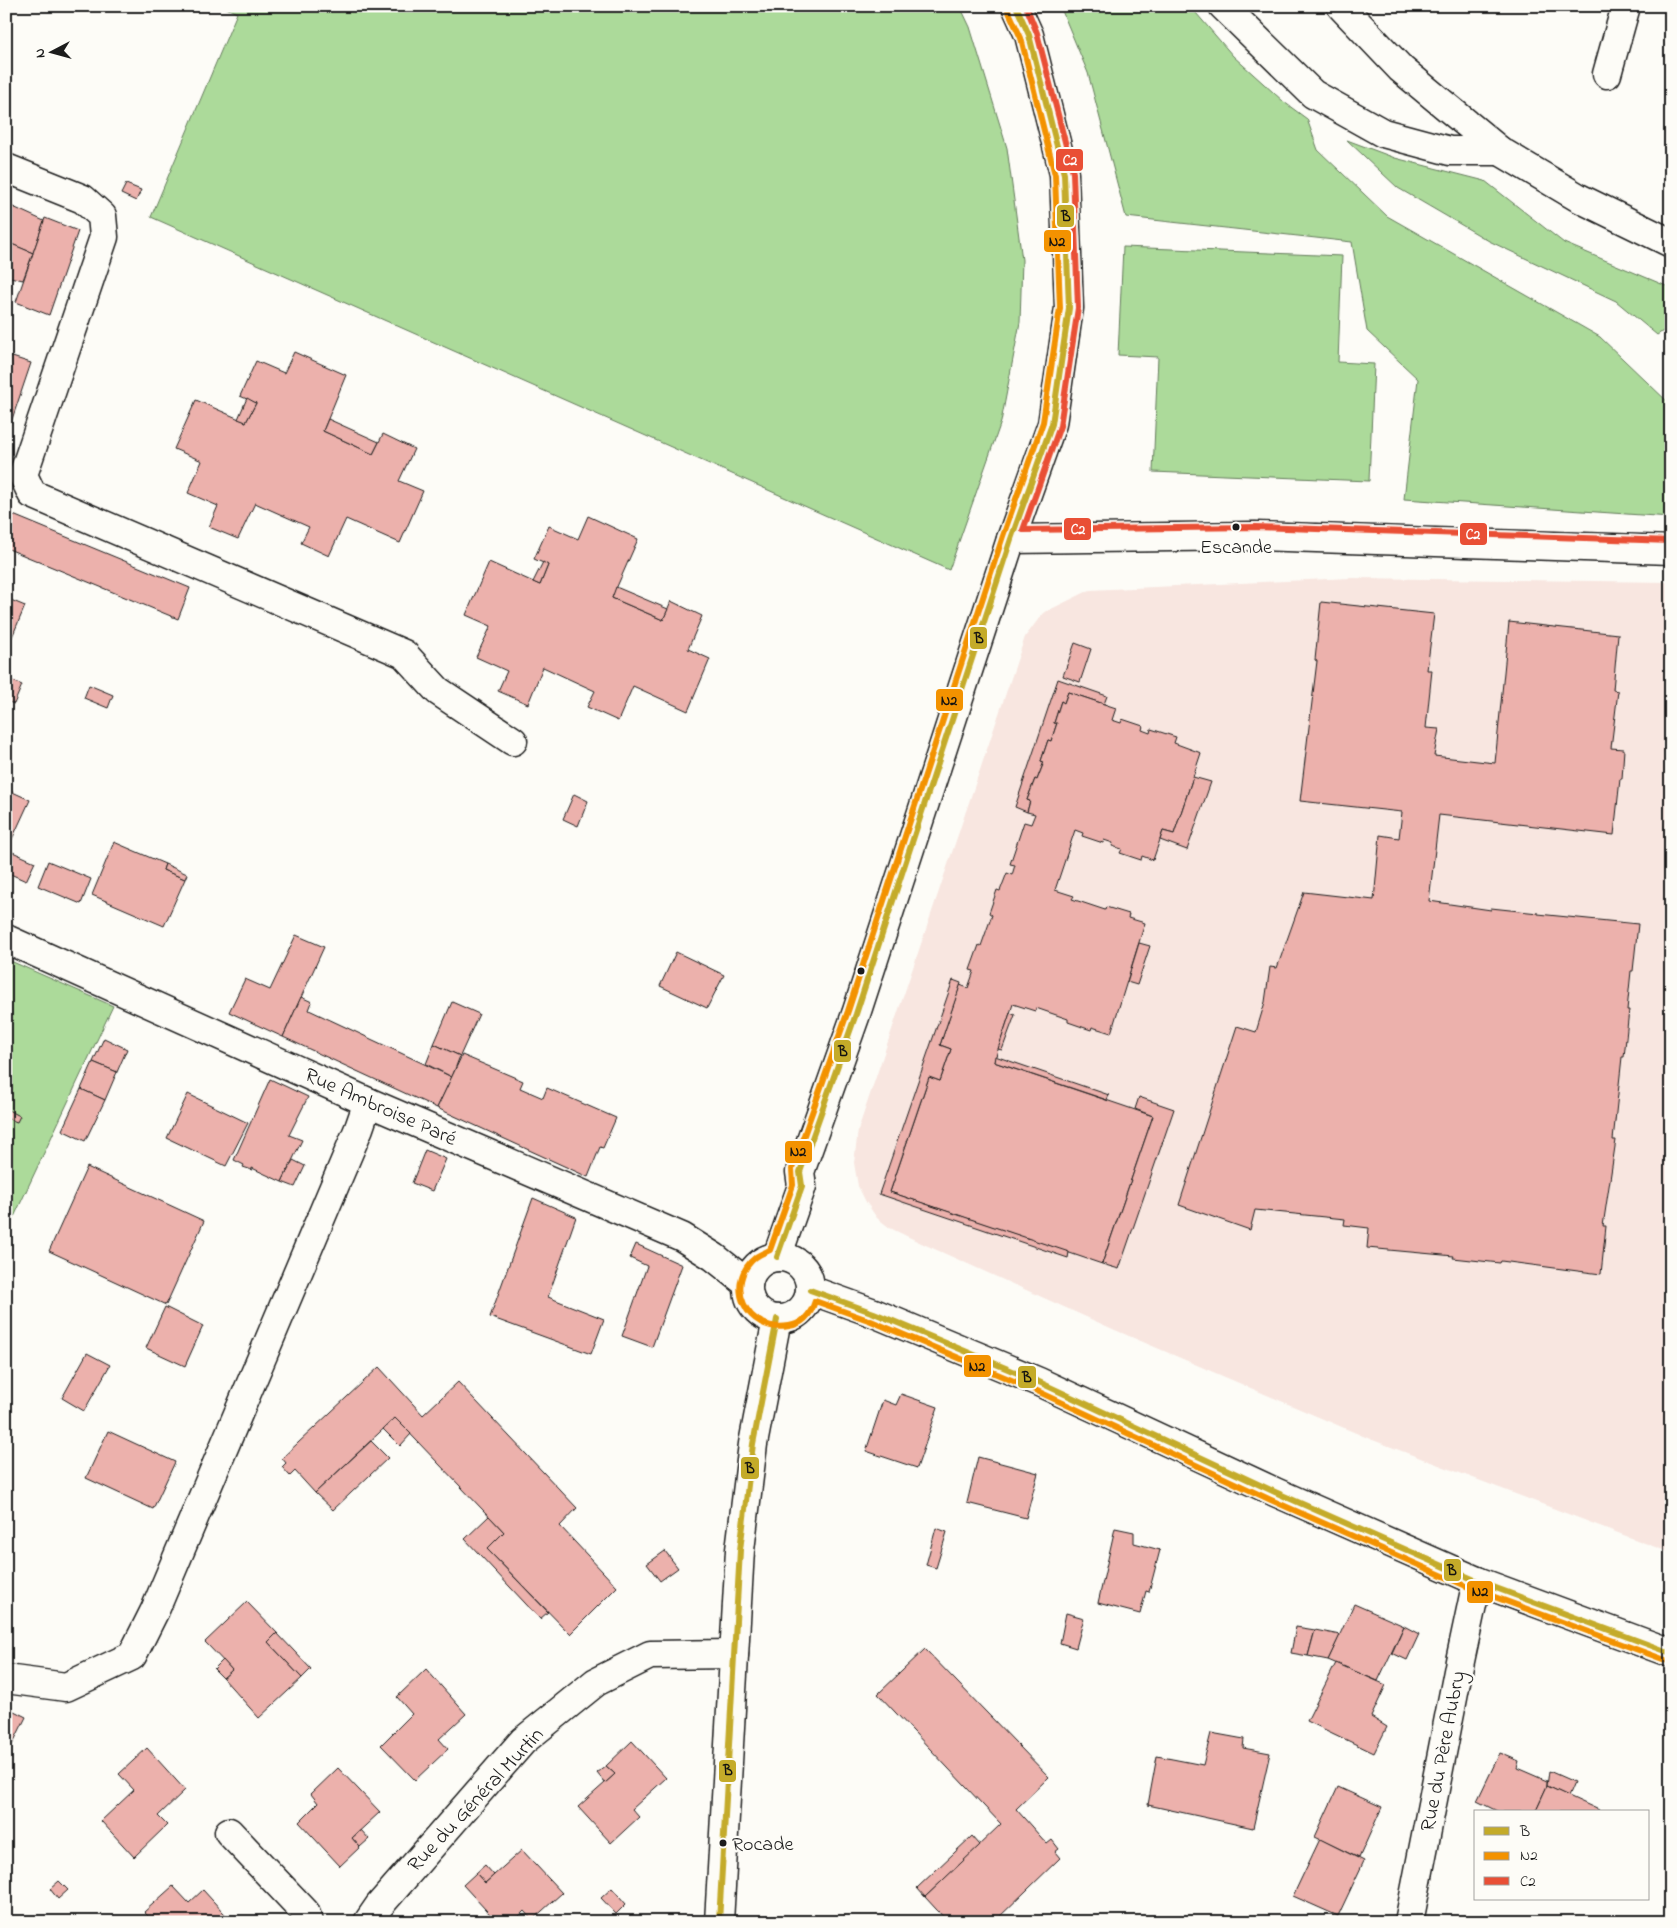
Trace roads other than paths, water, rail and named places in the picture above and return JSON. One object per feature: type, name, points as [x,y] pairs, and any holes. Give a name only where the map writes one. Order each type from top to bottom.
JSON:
[{"type":"street","points":[[777,1257],[802,1186],[800,1172],[856,1014],[1011,539],[1052,424],[1069,308],[1064,174],[1029,35],[1016,6]]},
{"type":"street","points":[[1223,6],[1313,94],[1383,133],[1450,151],[1500,151]]},
{"type":"street","points":[[1341,6],[1402,69],[1500,151],[1579,198],[1664,236]]},
{"type":"street","points":[[1607,74],[1626,6]]},
{"type":"street","points":[[6,168],[83,199],[102,216],[104,237],[23,475],[32,494],[404,654],[438,691],[513,741]]},
{"type":"street","points":[[1011,539],[1255,536],[1671,550]]},
{"type":"street","name":"Rue Ambroise Paré","points":[[6,939],[368,1102],[682,1237],[714,1257],[748,1284]]},
{"type":"street","points":[[6,1679],[66,1687],[132,1656],[159,1601],[359,1128],[368,1102]]},
{"type":"street","points":[[777,1257],[794,1260],[800,1265],[809,1280],[810,1290],[803,1308],[786,1318],[777,1319],[766,1316],[758,1310],[749,1294],[748,1284],[760,1263],[777,1257]]},
{"type":"street","points":[[810,1290],[874,1313],[1039,1382],[1275,1492],[1477,1581],[1671,1653]]},
{"type":"street","points":[[719,1922],[740,1550],[752,1453],[777,1319]]},
{"type":"street","name":"Rue du Père Aubry","points":[[1409,1922],[1477,1581]]},
{"type":"street","name":"Rue du Général Murtin","points":[[368,1922],[379,1906],[523,1741],[596,1682],[650,1655],[734,1654]]},
{"type":"street","points":[[229,1832],[305,1912],[309,1922]]},
{"type":"place","name":"Escande","points":[[1236,527]]},
{"type":"place","name":"Rocade","points":[[723,1843]]}]
